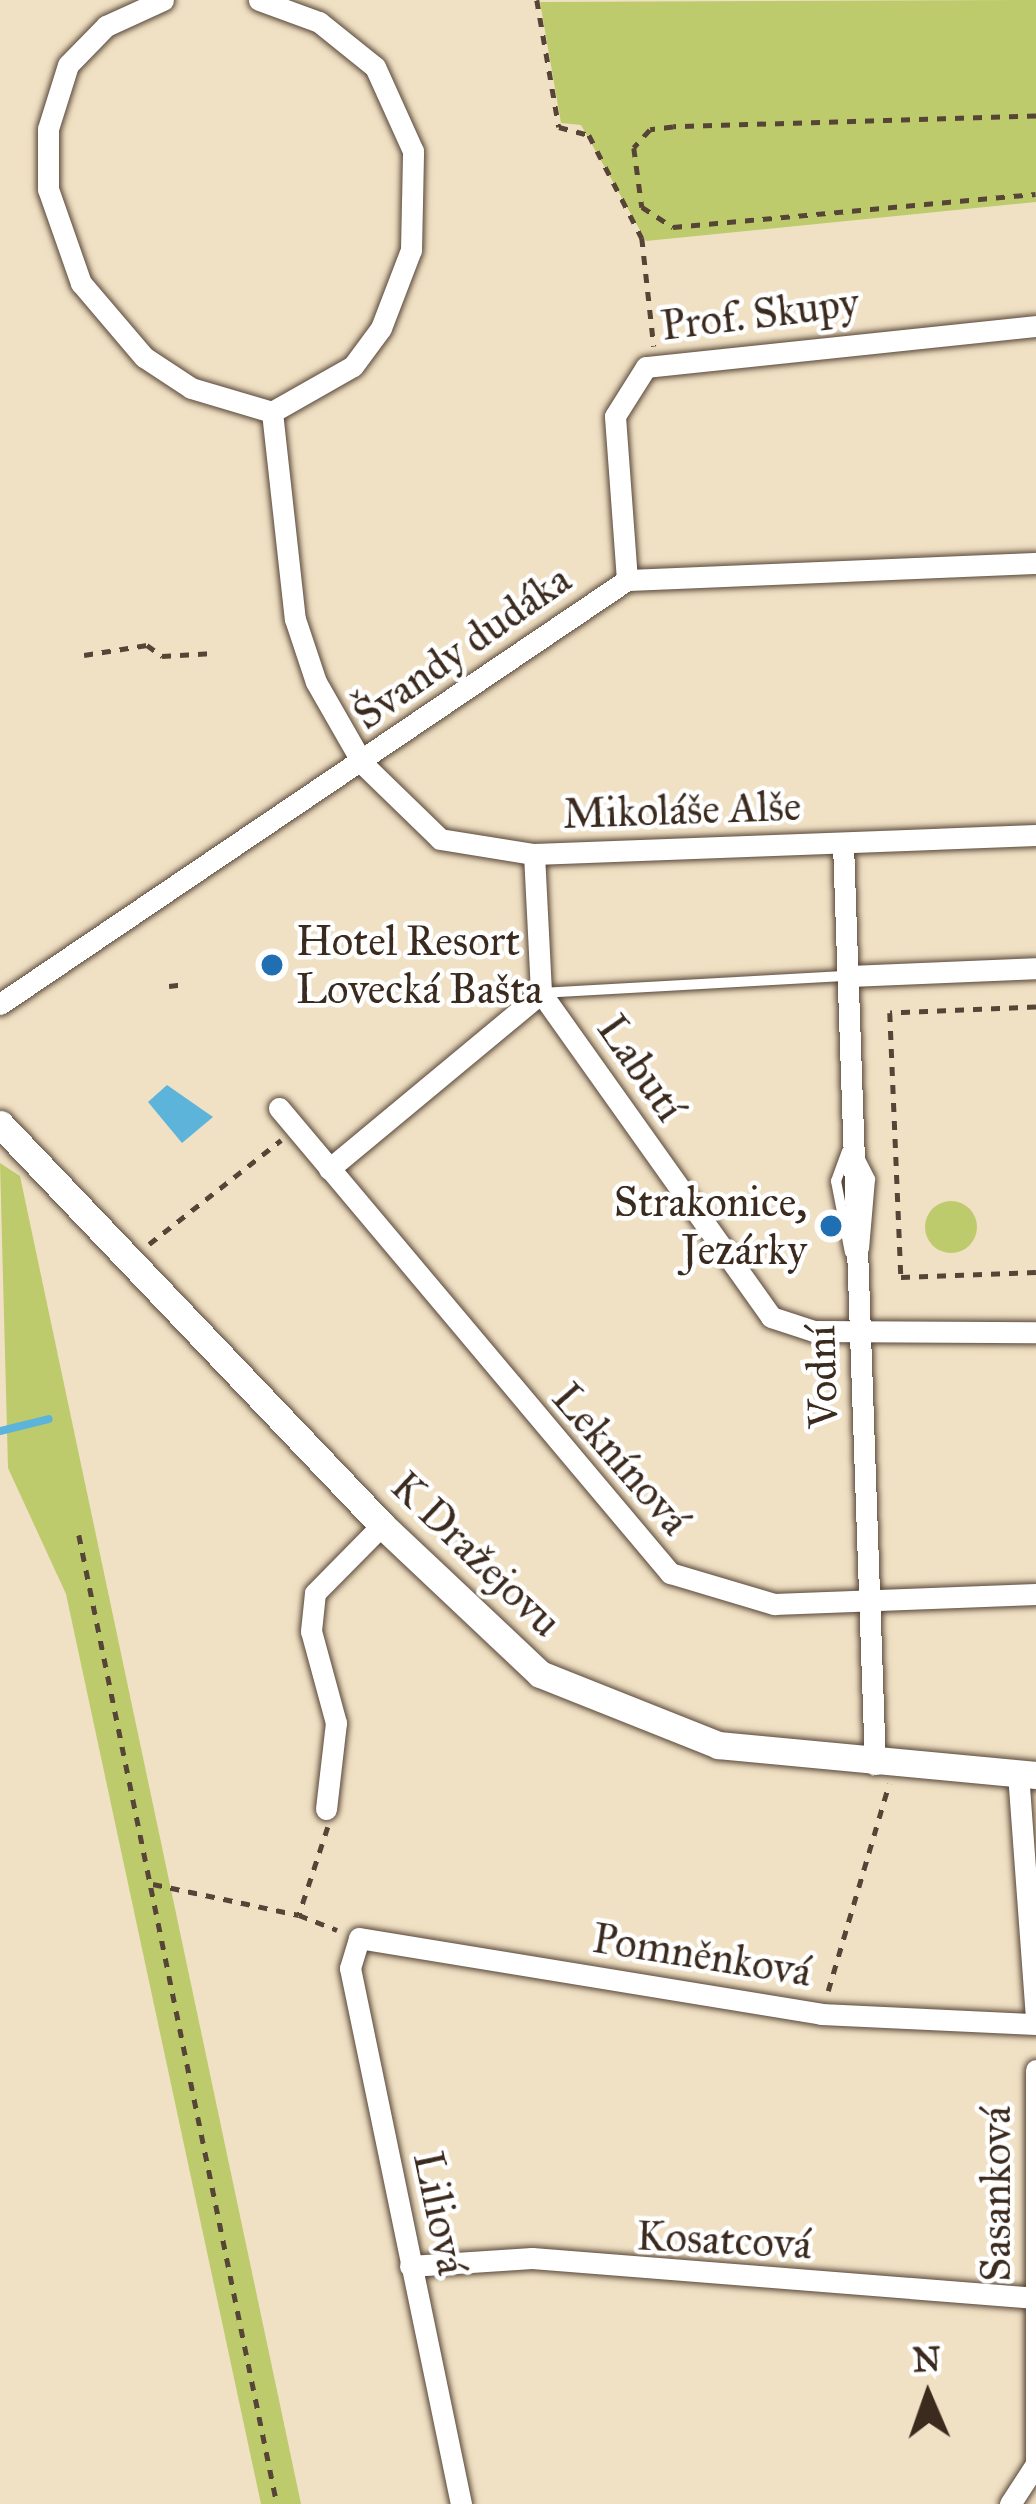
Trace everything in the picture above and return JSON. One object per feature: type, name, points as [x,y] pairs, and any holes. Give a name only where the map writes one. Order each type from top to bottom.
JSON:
[{"type":"street","points":[[163,0],[106,26],[68,65],[48,129],[48,189],[81,283],[144,357],[191,388],[272,412],[353,366],[381,328],[410,250],[413,151],[375,67],[319,22],[259,0]]},
{"type":"street","name":"Prof. Skupy","points":[[627,580],[615,416],[632,378],[656,363],[1036,326]]},
{"type":"street","points":[[272,412],[295,619],[363,764]]},
{"type":"street","name":"Švandy dudáka","points":[[0,1004],[363,764],[627,580],[1036,563]]},
{"type":"street","name":"Mikoláše Alše","points":[[363,764],[440,838],[534,854],[1036,835]]},
{"type":"street","name":"Vodní","points":[[843,844],[869,1599],[883,1770]]},
{"type":"street","name":"Labutí","points":[[534,854],[541,993],[756,1301],[791,1327],[860,1332],[1036,1331]]},
{"type":"street","points":[[848,976],[1036,968]]},
{"type":"street","points":[[329,1169],[541,993]]},
{"type":"street","name":"Leknínová","points":[[279,1108],[645,1554],[736,1600],[1036,1594]]},
{"type":"street","name":"K Dražejovu","points":[[0,1124],[488,1633],[598,1706],[718,1745],[883,1770],[1027,1774]]},
{"type":"street","points":[[326,1809],[336,1724],[311,1631],[315,1594],[382,1526]]},
{"type":"street","points":[[1027,1774],[1036,2021]]},
{"type":"street","name":"Pomněnková","points":[[359,1938],[821,2014],[1036,2021]]},
{"type":"street","name":"Liliová","points":[[359,1938],[350,1968],[460,2504]]},
{"type":"street","name":"Sasanková","points":[[1035,2467],[1036,2070]]},
{"type":"street","name":"Kosatcová","points":[[410,2266],[532,2258],[1035,2298]]},
{"type":"street","points":[[1010,2504],[1035,2467]]},
{"type":"lane","points":[[541,993],[848,976]]},
{"type":"path","points":[[537,0],[559,128],[590,135],[642,238],[656,363]]},
{"type":"path","points":[[1036,116],[674,127],[650,130],[634,148],[642,207],[674,227],[1036,194]]},
{"type":"path","points":[[84,655],[147,645],[162,656],[214,653]]},
{"type":"path","points":[[169,986],[185,984]]},
{"type":"path","points":[[1036,1007],[890,1013],[901,1277],[1036,1272]]},
{"type":"path","points":[[130,1259],[296,1128]]},
{"type":"path","points":[[79,1535],[277,2504]]},
{"type":"path","points":[[821,2014],[883,1770]]},
{"type":"path","points":[[299,1915],[326,1809]]},
{"type":"path","points":[[153,1884],[299,1915],[359,1938]]},
{"type":"green space","points":[[1036,0],[1036,202],[646,241],[581,125],[561,123],[540,2]]},
{"type":"green space","points":[[0,1163],[20,1176],[301,2504],[261,2504],[66,1594],[8,1468]]},
{"type":"green space","points":[[951,1201],[969,1209],[977,1227],[969,1245],[951,1253],[933,1245],[925,1227],[933,1209]]},
{"type":"water","points":[[167,1085],[213,1117],[182,1143],[148,1102]]},
{"type":"waterway","points":[[0,1431],[49,1419]]},
{"type":"place","name":"Hotel Resort Lovecká Bašta","points":[[272,965]]},
{"type":"place","name":"Strakonice, Jezárky","points":[[831,1226]]}]
